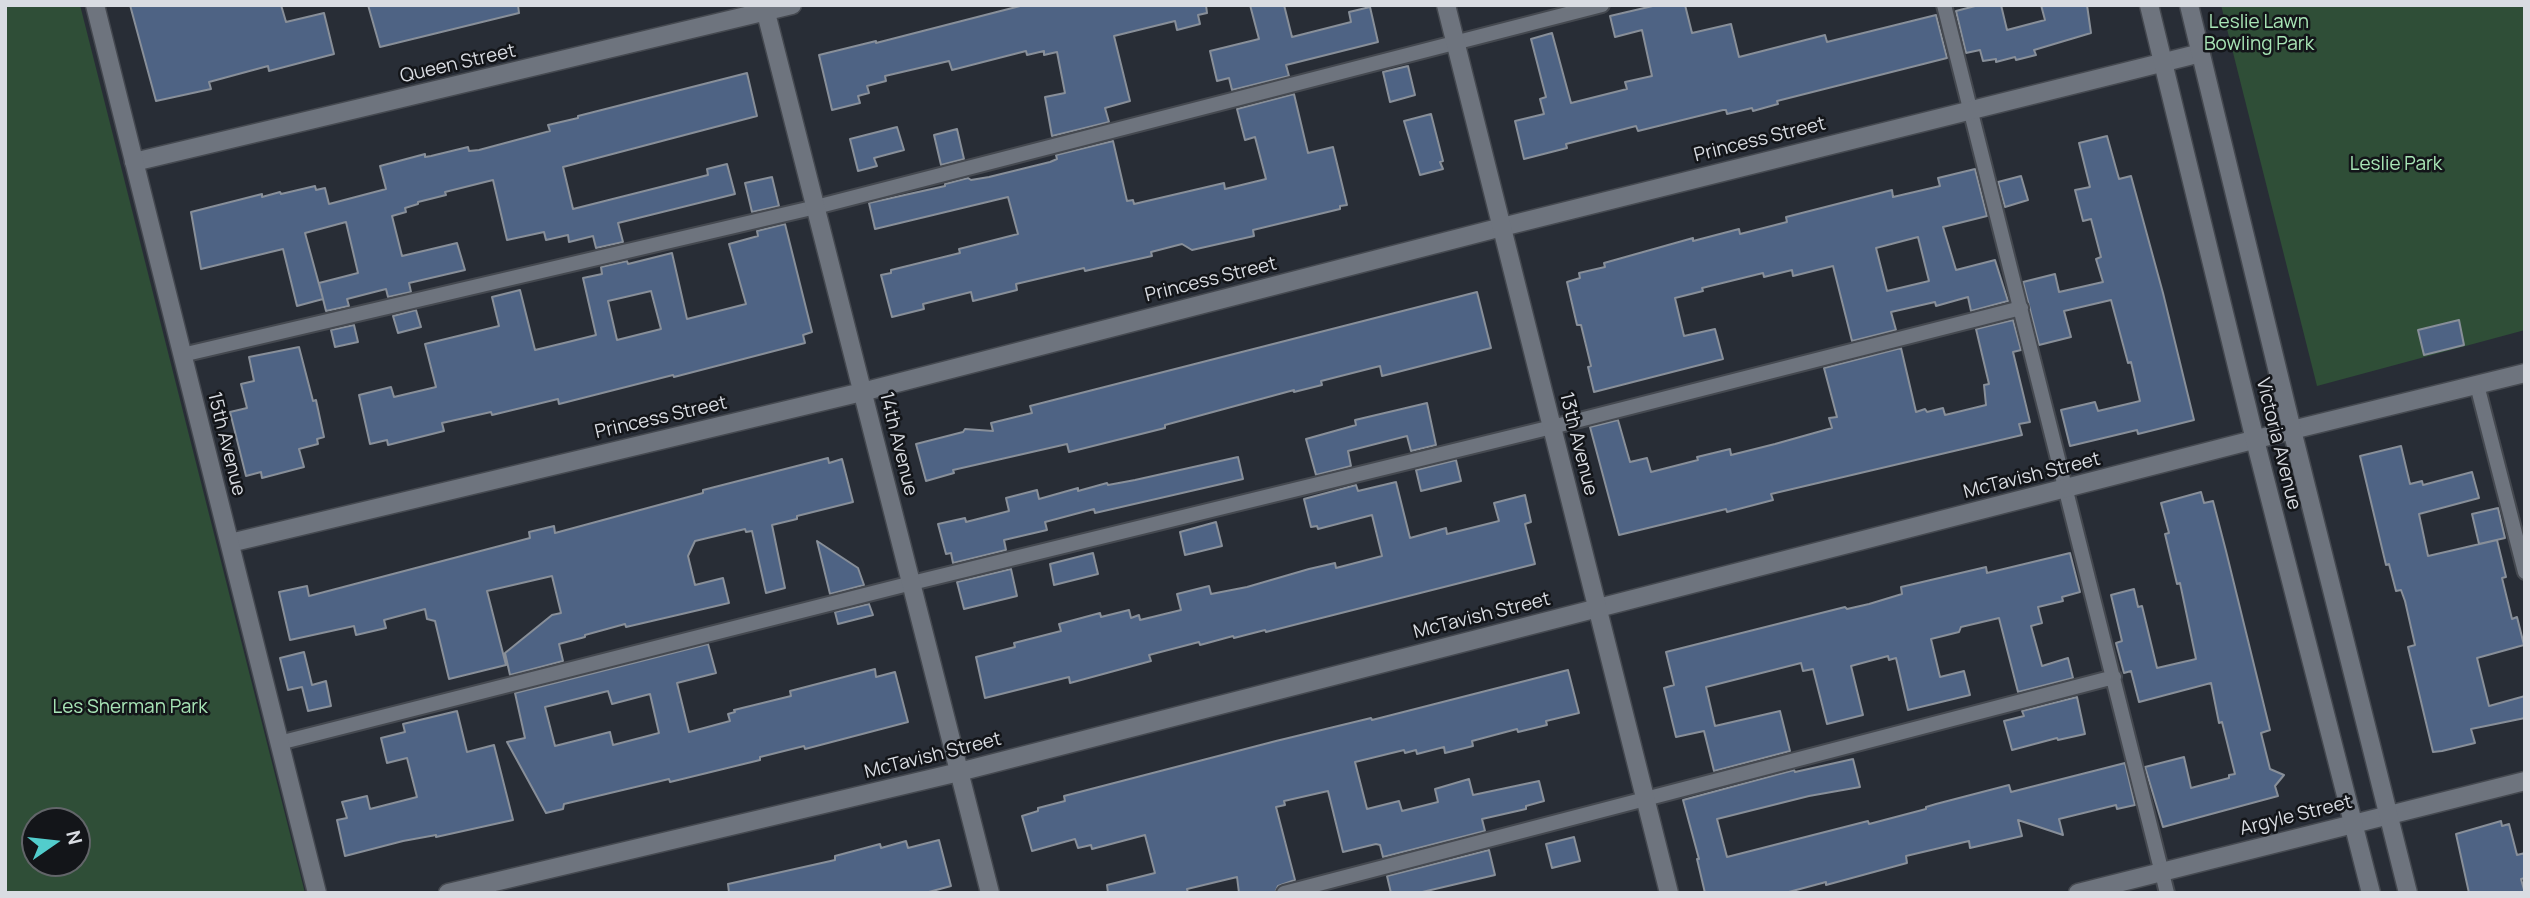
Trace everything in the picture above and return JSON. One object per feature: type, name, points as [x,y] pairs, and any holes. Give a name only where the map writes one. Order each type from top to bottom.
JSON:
[{"type":"street","name":"15th Avenue","points":[[95,5],[317,893]]},
{"type":"street","name":"Queen Street","points":[[134,162],[765,8],[792,5]]},
{"type":"street","name":"13th Avenue","points":[[1446,5],[1669,893]]},
{"type":"street","name":"Victoria Avenue","points":[[2149,5],[2255,440],[2371,893]]},
{"type":"street","name":"Victoria Avenue","points":[[2189,5],[2408,893]]},
{"type":"street","name":"14th Avenue","points":[[765,8],[990,893]]},
{"type":"street","name":"Princess Street","points":[[230,543],[862,392],[1502,227],[2201,53]]},
{"type":"street","name":"McTavish Street","points":[[448,893],[960,772],[2292,430],[2525,373]]},
{"type":"street","name":"Argyle Street","points":[[2078,893],[2525,781]]},
{"type":"lane","points":[[182,355],[816,207],[1602,5]]},
{"type":"lane","points":[[1944,5],[2167,893]]},
{"type":"lane","points":[[279,743],[2021,308]]},
{"type":"lane","points":[[2477,385],[2525,572]]},
{"type":"lane","points":[[1284,893],[2113,677]]},
{"type":"green space","name":"Les Sherman Park","points":[[5,5],[80,5],[305,893],[5,893]]},
{"type":"green space","name":"Leslie Park","points":[[2221,5],[2525,5],[2525,330],[2317,386]]},
{"type":"building","points":[[130,5],[281,5],[286,22],[324,13],[334,54],[269,71],[268,66],[209,82],[211,89],[156,101]]},
{"type":"building","points":[[368,5],[518,5],[519,13],[380,47]]},
{"type":"building","points":[[1024,5],[1206,5],[1207,13],[1198,15],[1200,24],[1177,30],[1175,21],[1114,36],[1130,101],[1105,108],[1109,122],[1052,136],[1045,97],[1065,93],[1057,52],[1044,55],[1044,51],[1027,55],[1026,51],[952,70],[949,61],[885,76],[886,81],[867,86],[869,93],[858,96],[860,103],[832,110],[819,55]]},
{"type":"building","points":[[1250,5],[1284,5],[1292,37],[1351,22],[1349,12],[1370,7],[1378,42],[1286,65],[1289,76],[1232,90],[1229,78],[1217,81],[1210,51],[1259,39]]},
{"type":"building","points":[[1657,5],[1685,5],[1692,33],[1731,24],[1739,57],[1825,35],[1827,42],[1936,15],[1947,58],[1777,101],[1778,104],[1753,111],[1752,108],[1727,114],[1726,110],[1723,110],[1638,131],[1636,126],[1566,144],[1567,148],[1524,159],[1515,121],[1544,114],[1540,99],[1546,97],[1531,39],[1552,33],[1571,103],[1627,89],[1625,82],[1652,76],[1642,30],[1615,37],[1610,16]]},
{"type":"building","points":[[1979,5],[2001,5],[2007,30],[2045,20],[2041,5],[2087,5],[2091,33],[2034,50],[2036,55],[2016,60],[2015,57],[1996,62],[1996,59],[1983,61],[1980,50],[1966,53],[1956,11]]},
{"type":"building","points":[[1408,66],[1415,95],[1390,102],[1383,72]]},
{"type":"building","points":[[747,73],[757,116],[563,167],[573,209],[708,175],[707,169],[727,164],[735,194],[618,223],[623,242],[596,248],[593,236],[569,242],[568,235],[546,240],[544,232],[507,240],[493,180],[445,192],[446,195],[418,202],[405,208],[406,212],[392,216],[402,256],[457,243],[465,270],[409,283],[411,292],[388,297],[386,289],[347,299],[349,306],[326,311],[323,299],[297,306],[283,249],[201,269],[191,212],[262,194],[262,197],[315,186],[316,190],[325,188],[329,204],[386,189],[380,166],[425,154],[425,157],[468,147],[469,151],[479,150],[550,131],[548,125]],"holes":[[[346,222],[358,273],[319,283],[323,299],[305,233]]]},
{"type":"building","points":[[1294,94],[1308,153],[1333,147],[1347,205],[1340,206],[1340,209],[1253,230],[1254,236],[1192,250],[1182,244],[1151,252],[1152,256],[1016,284],[1017,290],[973,301],[971,292],[923,304],[924,309],[892,317],[881,275],[891,273],[891,270],[960,253],[959,249],[1018,234],[1008,197],[875,229],[869,203],[945,186],[968,178],[971,180],[989,177],[1050,162],[1057,159],[1056,155],[1113,141],[1127,201],[1133,200],[1134,204],[1224,183],[1225,189],[1266,179],[1255,137],[1245,140],[1237,109]]},
{"type":"building","points":[[1431,114],[1443,169],[1420,175],[1404,121]]},
{"type":"building","points":[[897,127],[904,150],[874,158],[877,166],[858,171],[850,139]]},
{"type":"building","points":[[957,129],[964,159],[941,165],[934,135]]},
{"type":"building","points":[[2107,136],[2119,179],[2131,176],[2194,420],[2138,434],[2137,430],[2070,446],[2061,410],[2095,402],[2098,411],[2140,401],[2131,362],[2128,363],[2111,300],[2064,311],[2071,337],[2039,345],[2023,282],[2055,274],[2059,292],[2103,282],[2096,259],[2101,257],[2091,219],[2083,221],[2075,190],[2090,187],[2079,143]]},
{"type":"building","points":[[1975,169],[1987,216],[1943,227],[1956,270],[1995,260],[2008,301],[1971,311],[1968,297],[1936,306],[1935,302],[1891,312],[1896,330],[1852,341],[1833,266],[1793,276],[1792,270],[1764,277],[1763,273],[1702,288],[1703,291],[1675,298],[1684,336],[1715,329],[1723,359],[1594,392],[1581,325],[1577,325],[1567,282],[1580,278],[1579,273],[1605,267],[1604,263],[1693,238],[1693,241],[1739,229],[1740,234],[1787,222],[1786,217],[1892,190],[1893,197],[1940,186],[1938,178]],"holes":[[[1918,237],[1929,281],[1887,291],[1876,248]]]},
{"type":"building","points":[[2021,176],[2028,200],[2005,207],[1998,182]]},
{"type":"building","points":[[772,177],[779,206],[752,212],[745,183]]},
{"type":"building","points":[[785,224],[812,332],[803,335],[805,343],[559,404],[558,399],[492,415],[491,412],[442,423],[444,431],[388,445],[387,440],[370,444],[359,395],[391,387],[394,397],[436,387],[425,344],[499,326],[492,297],[520,290],[535,350],[564,343],[596,335],[583,278],[602,274],[601,267],[627,261],[628,264],[672,253],[687,319],[746,304],[729,244],[758,236],[757,231]],"holes":[[[651,291],[661,329],[617,340],[608,301]]]},
{"type":"building","points":[[1477,292],[1491,348],[1382,376],[1380,366],[1321,381],[1322,385],[1165,425],[1165,428],[1069,452],[1067,444],[953,470],[954,473],[926,481],[916,444],[963,432],[965,429],[993,431],[991,423],[1032,413],[1030,406]]},
{"type":"building","points":[[416,310],[421,327],[398,333],[393,316]]},
{"type":"building","points":[[2013,320],[2021,350],[2013,352],[2030,422],[2019,424],[2022,435],[1771,494],[1773,500],[1727,512],[1726,509],[1619,535],[1590,427],[1618,420],[1630,462],[1647,458],[1651,472],[1730,449],[1731,455],[1775,444],[1832,428],[1829,418],[1837,417],[1824,368],[1901,348],[1916,412],[1943,408],[1945,415],[1986,405],[1984,385],[1989,384],[1976,329]]},
{"type":"building","points":[[2459,320],[2464,345],[2424,355],[2418,330]]},
{"type":"building","points":[[354,325],[358,342],[335,347],[331,330]]},
{"type":"building","points":[[299,347],[313,401],[316,400],[324,437],[317,439],[318,444],[299,449],[304,467],[262,478],[261,472],[246,476],[230,412],[247,408],[241,384],[254,381],[249,357]]},
{"type":"building","points":[[1427,403],[1436,445],[1411,451],[1407,436],[1348,451],[1351,466],[1316,475],[1306,439],[1356,425],[1355,420]]},
{"type":"building","points":[[2401,446],[2410,484],[2422,481],[2423,485],[2472,472],[2479,498],[2419,514],[2428,556],[2497,540],[2506,577],[2502,578],[2512,619],[2517,617],[2524,645],[2477,658],[2489,706],[2525,696],[2525,718],[2471,729],[2475,743],[2442,751],[2433,752],[2408,647],[2415,645],[2405,601],[2401,590],[2396,591],[2389,564],[2386,565],[2360,456]]},
{"type":"building","points":[[1238,457],[1243,479],[1095,513],[1094,509],[1045,522],[1047,530],[1004,540],[1006,550],[953,563],[951,553],[946,554],[938,524],[965,518],[966,522],[1009,511],[1006,498],[1037,490],[1039,499],[1078,488],[1078,491]]},
{"type":"building","points":[[828,458],[829,463],[842,459],[853,502],[772,525],[785,588],[766,593],[752,531],[746,532],[745,529],[695,541],[688,556],[695,585],[723,578],[729,603],[585,635],[559,644],[563,661],[510,675],[505,653],[552,615],[561,613],[552,576],[487,591],[506,665],[449,679],[435,621],[427,619],[425,609],[384,620],[386,628],[356,635],[354,626],[290,640],[279,592],[307,586],[309,596],[530,538],[529,532],[554,526],[555,533],[703,493],[703,490]]},
{"type":"building","points":[[1456,460],[1461,481],[1421,491],[1416,470]]},
{"type":"building","points":[[1396,482],[1410,538],[1446,528],[1447,534],[1499,521],[1494,503],[1525,495],[1531,522],[1525,524],[1535,564],[1266,632],[1265,630],[1234,638],[1233,636],[1200,645],[1199,642],[1149,655],[1151,661],[1070,683],[1069,677],[985,698],[976,657],[1015,647],[1014,643],[1061,631],[1059,624],[1100,613],[1101,617],[1129,610],[1131,618],[1139,615],[1140,620],[1181,610],[1177,594],[1209,586],[1211,594],[1335,563],[1336,568],[1382,556],[1372,515],[1318,529],[1317,526],[1311,527],[1304,499],[1356,485],[1358,491]]},
{"type":"building","points":[[2201,492],[2204,503],[2213,501],[2226,551],[2270,730],[2261,733],[2270,769],[2284,775],[2275,786],[2278,796],[2163,827],[2145,767],[2184,757],[2191,788],[2235,774],[2222,722],[2219,723],[2211,683],[2139,702],[2131,671],[2124,673],[2116,643],[2122,641],[2111,595],[2134,589],[2138,607],[2142,606],[2157,668],[2196,659],[2180,583],[2177,584],[2165,534],[2169,533],[2161,503]]},
{"type":"building","points":[[2498,508],[2505,538],[2479,544],[2472,514]]},
{"type":"building","points":[[1216,522],[1222,546],[1185,555],[1180,532]]},
{"type":"building","points":[[817,541],[858,568],[864,585],[830,594]]},
{"type":"building","points":[[1093,553],[1098,574],[1054,585],[1050,564]]},
{"type":"building","points":[[2070,553],[2080,592],[2062,597],[2063,601],[2038,607],[2042,623],[2031,626],[2042,666],[2068,658],[2073,678],[2018,692],[1999,618],[1961,627],[1959,632],[1931,639],[1940,677],[1964,671],[1970,695],[1908,710],[1896,658],[1889,660],[1888,656],[1851,666],[1863,715],[1827,724],[1813,669],[1803,671],[1801,663],[1706,687],[1715,726],[1780,711],[1790,751],[1714,771],[1704,731],[1676,737],[1664,688],[1674,685],[1666,652],[1845,607],[1847,609],[1869,604],[1902,594],[1901,587],[1986,567],[1987,573]]},
{"type":"building","points":[[1011,569],[1017,596],[964,609],[957,582]]},
{"type":"building","points":[[869,604],[873,615],[838,624],[835,612]]},
{"type":"building","points":[[708,644],[716,673],[677,683],[689,732],[730,721],[728,714],[735,712],[734,710],[791,696],[790,691],[875,669],[876,677],[895,672],[908,722],[805,749],[804,746],[760,757],[760,760],[670,782],[669,779],[564,804],[563,809],[546,813],[507,742],[525,738],[515,693]],"holes":[[[608,691],[612,704],[650,694],[659,733],[613,745],[610,732],[555,746],[545,707]]]},
{"type":"building","points":[[304,652],[312,685],[326,681],[331,706],[308,711],[302,687],[288,690],[280,658]]},
{"type":"building","points":[[1568,670],[1579,713],[1546,721],[1547,725],[1518,732],[1517,729],[1472,741],[1473,746],[1445,753],[1444,747],[1417,754],[1416,750],[1405,753],[1404,750],[1355,762],[1367,809],[1399,801],[1402,811],[1438,802],[1435,789],[1469,779],[1473,795],[1539,781],[1544,801],[1526,806],[1526,809],[1482,819],[1485,831],[1383,857],[1380,845],[1376,844],[1343,852],[1328,791],[1284,801],[1285,805],[1276,807],[1295,880],[1278,886],[1275,893],[1239,893],[1237,877],[1187,889],[1188,893],[1108,893],[1107,885],[1155,873],[1145,835],[1092,849],[1091,845],[1078,848],[1075,839],[1032,851],[1022,816],[1038,811],[1038,808],[1065,801],[1064,796]]},
{"type":"building","points":[[2077,697],[2085,734],[2012,750],[2004,721],[2024,716],[2022,711]]},
{"type":"building","points":[[457,711],[467,752],[494,745],[513,820],[436,837],[403,841],[345,856],[337,820],[347,818],[342,802],[367,796],[370,809],[417,797],[407,758],[387,763],[381,738],[405,732],[403,724]]},
{"type":"building","points":[[1853,759],[1860,787],[1809,796],[1717,819],[1727,857],[1868,821],[1869,824],[2009,785],[2011,792],[2125,763],[2135,805],[2117,809],[2116,805],[2059,819],[2063,835],[2018,820],[2022,836],[1970,848],[1969,841],[1906,856],[1907,863],[1826,885],[1826,882],[1785,893],[1705,893],[1683,800],[1794,770],[1795,772]]},
{"type":"building","points":[[2501,821],[2502,826],[2509,824],[2517,855],[2525,853],[2525,878],[2521,879],[2525,893],[2469,893],[2456,834]]},
{"type":"building","points":[[1574,837],[1580,861],[1552,868],[1546,844]]},
{"type":"building","points":[[939,840],[951,886],[925,893],[729,893],[728,884],[835,860],[835,856],[880,844],[881,848],[906,841],[908,848]]},
{"type":"building","points":[[1489,850],[1495,875],[1418,893],[1391,893],[1387,876]]},
{"type":"park label","name":"Leslie Lawn Bowling Park","points":[[2259,34]]}]
